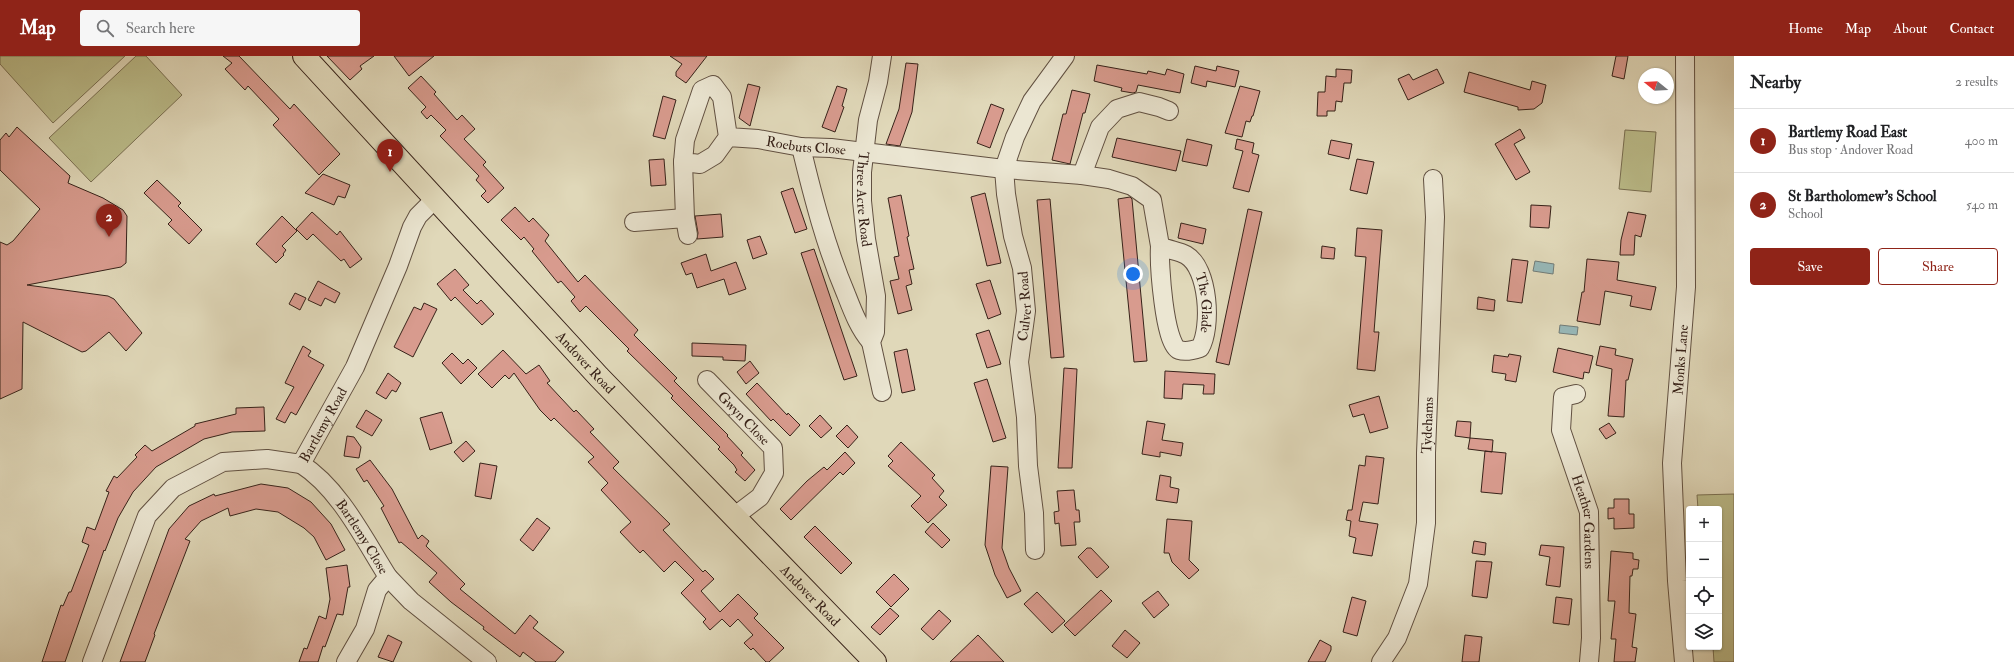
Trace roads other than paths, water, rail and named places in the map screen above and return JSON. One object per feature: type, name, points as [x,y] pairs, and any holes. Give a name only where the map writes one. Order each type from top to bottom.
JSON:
[{"type":"main road","name":"Andover Road","points":[[304,56],[599,377],[875,662]]},
{"type":"street","name":"Three Acre Road","points":[[871,342],[875,332],[876,296],[866,239],[862,201],[864,152],[868,120],[878,82],[882,56]]},
{"type":"street","name":"Culver Road","points":[[1035,550],[1034,513],[1028,466],[1026,417],[1019,362],[1026,310],[1022,268],[1013,236],[1006,194],[1004,169],[1015,137],[1032,101],[1065,56]]},
{"type":"street","name":"Monks Lane","points":[[1684,662],[1677,582],[1672,462],[1686,287],[1685,56]]},
{"type":"street","points":[[634,222],[686,226],[683,162],[685,140],[702,90],[713,85],[722,97],[728,137],[715,155],[700,164],[683,162]]},
{"type":"street","points":[[1082,175],[1100,127],[1117,109],[1139,102],[1169,111]]},
{"type":"street","name":"Roebuts Close","points":[[728,137],[758,139],[801,148],[831,148],[1004,169]]},
{"type":"street","name":"Three Acre Road","points":[[801,148],[816,208],[834,266],[862,332],[871,342],[882,392]]},
{"type":"street","name":"The Glade","points":[[1004,169],[1082,175],[1109,179],[1132,186],[1152,200],[1160,246],[1159,260],[1165,313],[1174,346],[1179,350],[1187,351],[1200,348],[1205,339],[1207,319],[1206,292],[1198,271],[1195,264],[1187,256],[1160,246]]},
{"type":"street","name":"Tydehams","points":[[1381,662],[1397,638],[1418,584],[1426,523],[1426,453],[1435,217],[1433,179]]},
{"type":"street","name":"Bartlemy Road","points":[[92,662],[147,516],[173,488],[223,462],[267,459],[301,464],[355,367],[398,266],[412,227],[418,216],[435,199]]},
{"type":"street","name":"Gwyn Close","points":[[707,380],[773,448],[774,473],[760,497],[735,516]]},
{"type":"street","name":"Heather Gardens","points":[[1576,394],[1563,397],[1561,430],[1589,512],[1591,638],[1589,662]]},
{"type":"street","name":"Bartlemy Close","points":[[301,464],[315,473],[333,493],[388,577],[377,590],[365,629],[346,662]]},
{"type":"street","points":[[388,577],[411,601],[486,662]]},
{"type":"water","points":[[1535,261],[1554,264],[1553,274],[1533,271]]},
{"type":"water","points":[[1560,325],[1578,327],[1577,335],[1559,333]]},
{"type":"place","name":"Bartlemy Road East","points":[[390,172]]},
{"type":"place","name":"St Bartholomew's School","points":[[109,237]]}]
